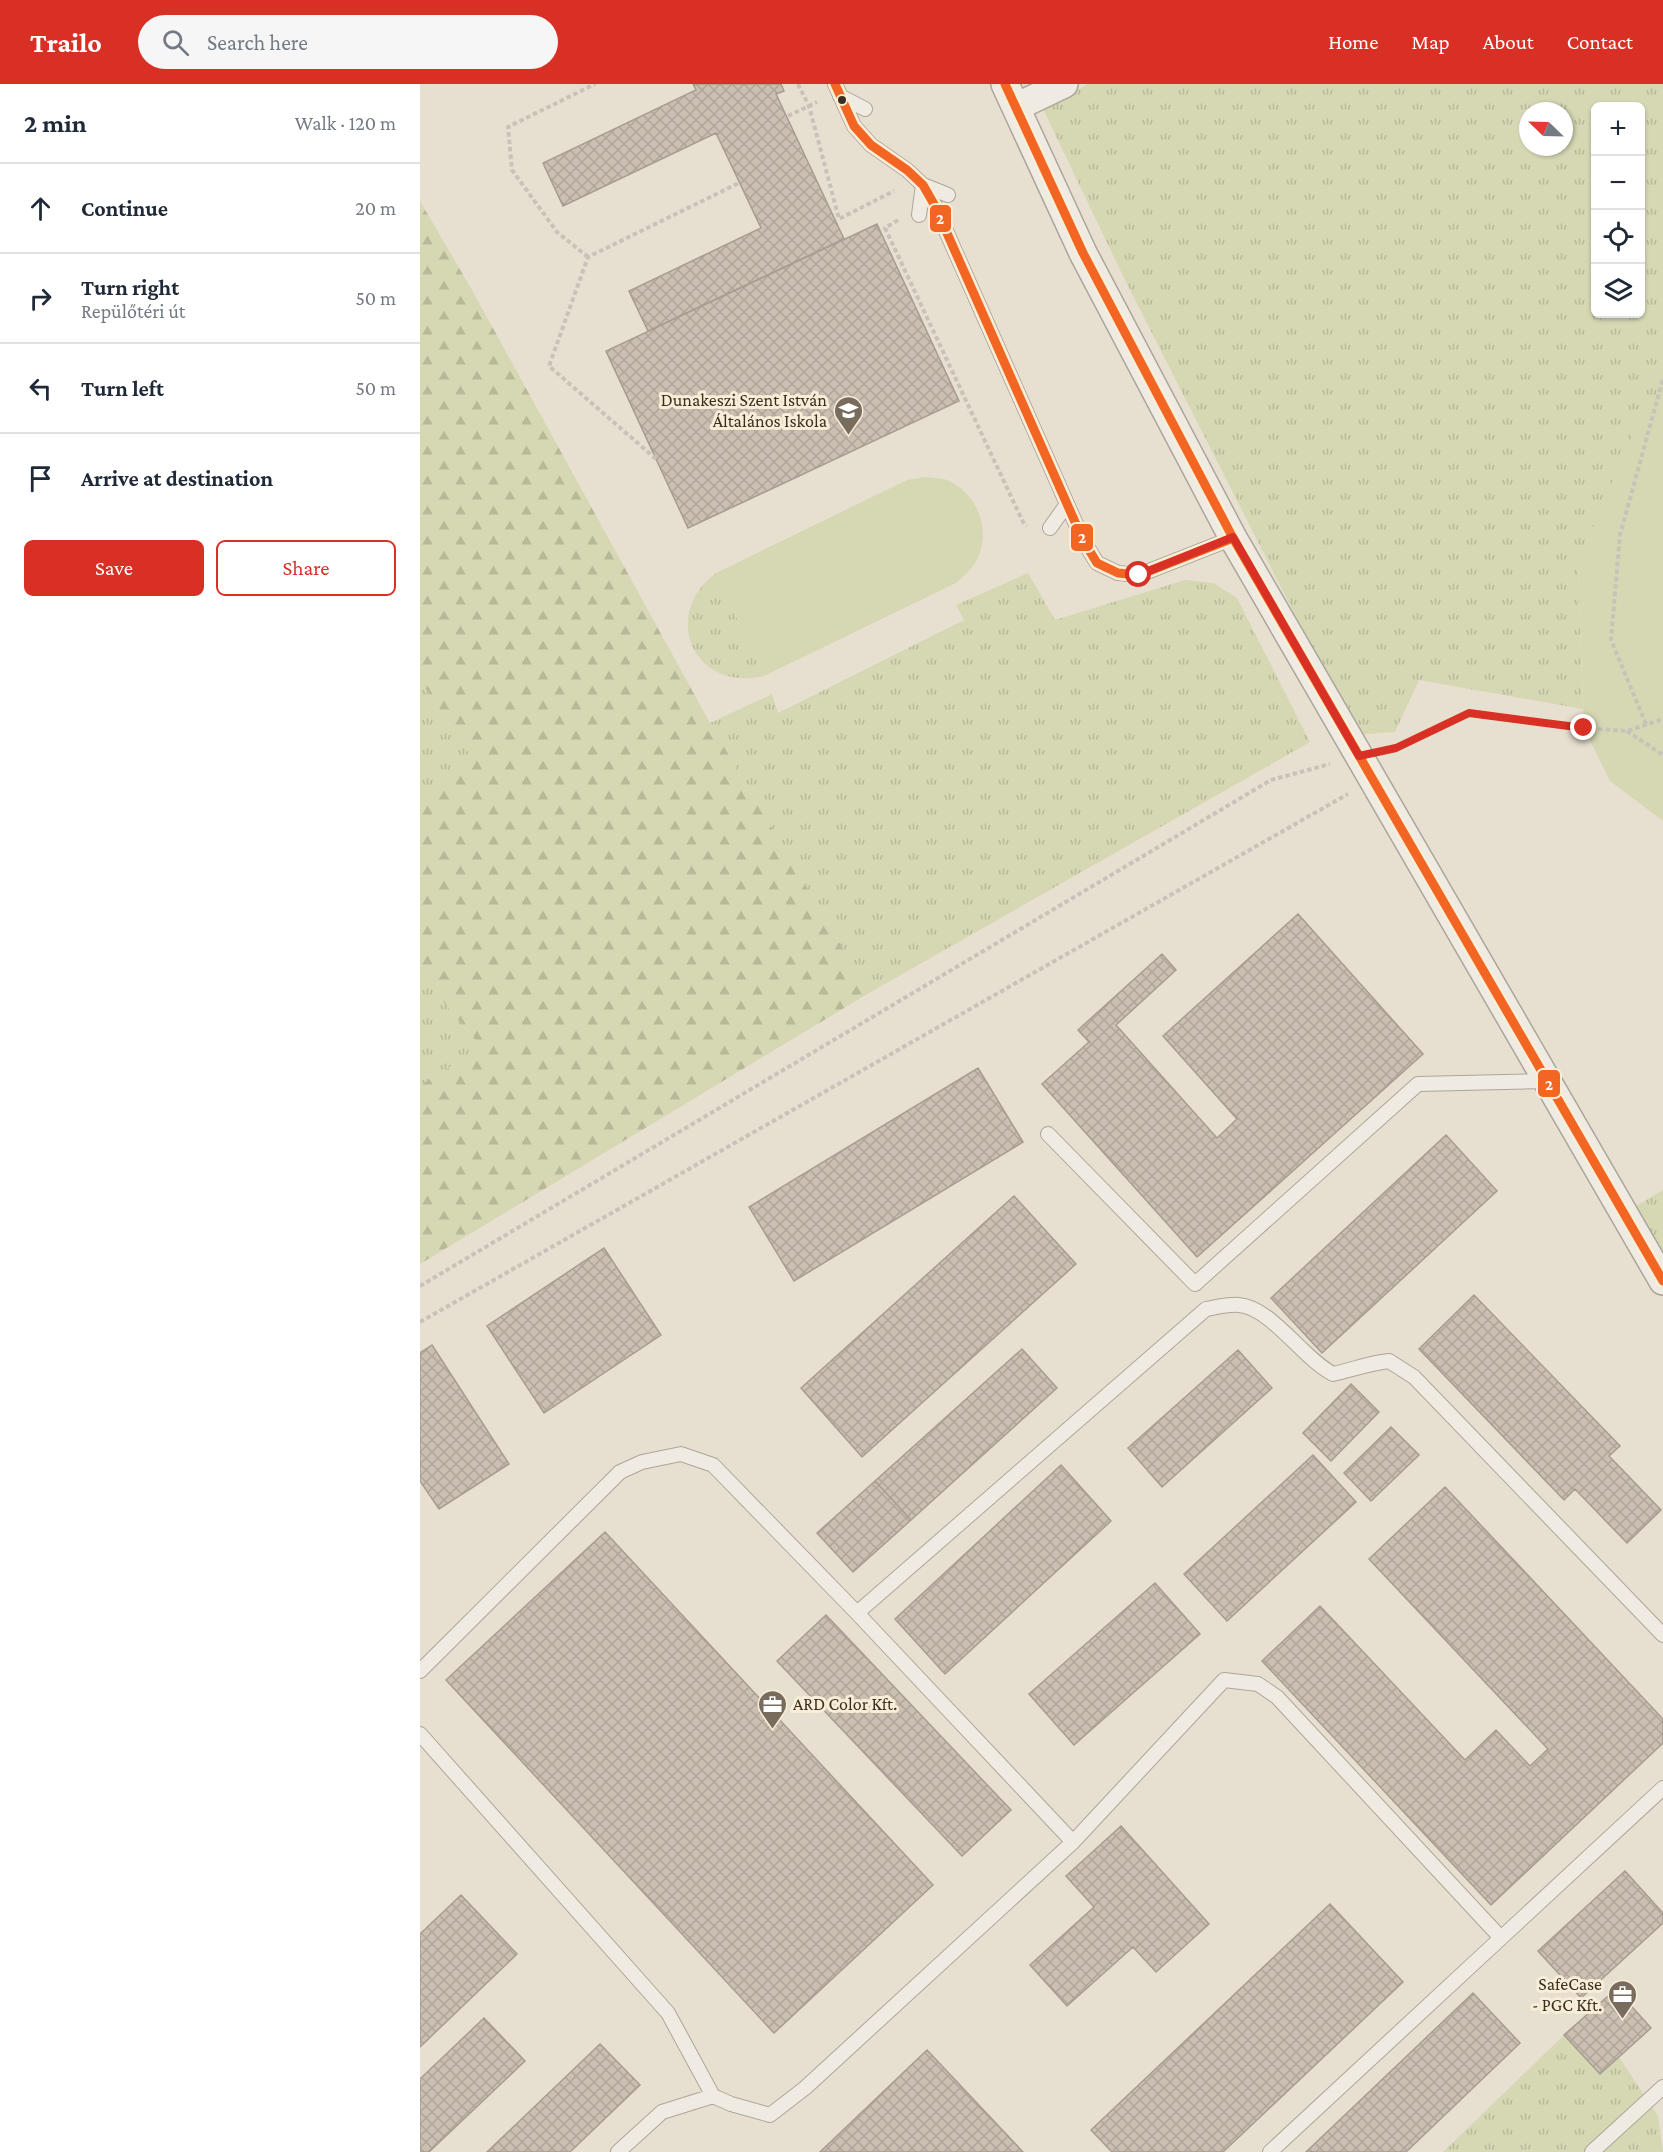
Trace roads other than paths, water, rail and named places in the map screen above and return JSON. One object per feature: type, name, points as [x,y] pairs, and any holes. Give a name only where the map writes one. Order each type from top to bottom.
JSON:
[{"type":"street","points":[[1064,84],[1011,95],[1083,254],[1233,537],[1663,1281]]},
{"type":"lane","points":[[837,90],[865,109]]},
{"type":"lane","points":[[837,90],[854,126],[871,145],[907,170],[923,185],[935,206],[1083,540],[1097,563],[1124,574],[1139,575],[1149,573],[1233,537]]},
{"type":"lane","points":[[923,185],[948,195]]},
{"type":"lane","points":[[919,214],[923,185]]},
{"type":"lane","points":[[1050,528],[1067,504]]},
{"type":"lane","points":[[1048,1134],[1195,1284],[1418,1084],[1547,1081]]},
{"type":"lane","points":[[857,1613],[1206,1309],[1240,1305],[1263,1314],[1319,1367],[1333,1374],[1350,1371],[1369,1363],[1389,1361],[1414,1377],[1663,1635]]},
{"type":"lane","points":[[420,1671],[620,1472],[642,1462],[681,1454],[713,1465],[857,1613],[1073,1842]]},
{"type":"lane","points":[[420,1734],[668,2013],[712,2096],[770,2115],[805,2088],[1073,1842],[1224,1680],[1258,1684],[1276,1697],[1501,1938]]},
{"type":"lane","points":[[1270,2152],[1663,1788]]},
{"type":"lane","points":[[1592,2152],[1663,2087]]},
{"type":"lane","points":[[618,2152],[662,2112],[712,2096]]},
{"type":"place","name":"Dunakeszi Szent István Általános Iskola","points":[[848,436]]},
{"type":"place","name":"ARD Color Kft.","points":[[772,1730]]},
{"type":"place","name":"SafeCase - PGC Kft.","points":[[1623,2020]]}]
